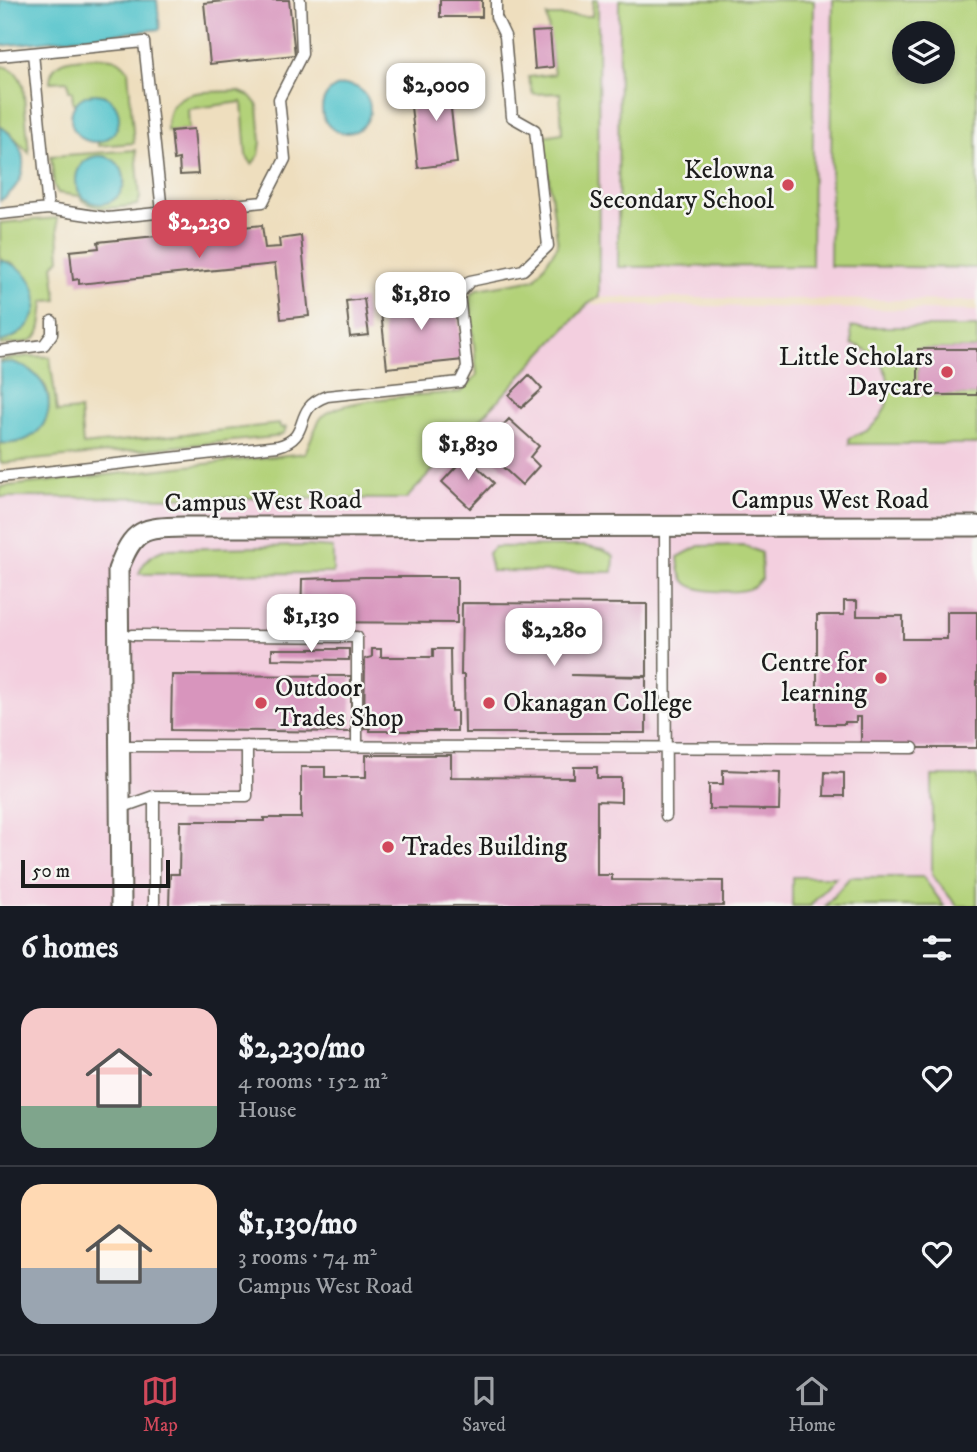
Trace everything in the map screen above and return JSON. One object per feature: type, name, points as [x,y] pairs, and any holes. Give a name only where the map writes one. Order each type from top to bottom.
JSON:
[{"type":"street","name":"Campus West Road","points":[[121,906],[118,570],[126,548],[143,531],[187,527],[977,526]]},
{"type":"lane","points":[[0,214],[48,209],[108,218],[263,202],[285,159],[279,99],[302,54],[300,0]]},
{"type":"lane","points":[[0,477],[278,446],[291,443],[299,434],[306,411],[313,401],[327,396],[460,382],[467,368],[459,294],[470,281],[523,270],[548,246],[535,130],[512,117],[505,36],[496,17],[496,0]]},
{"type":"lane","points":[[0,56],[144,42],[162,212]]},
{"type":"lane","points":[[33,53],[48,209]]},
{"type":"lane","points":[[0,351],[44,345],[52,334],[52,321]]},
{"type":"lane","points":[[665,527],[666,816]]},
{"type":"lane","points":[[131,635],[357,637],[357,747]]},
{"type":"lane","points":[[119,746],[913,748]]},
{"type":"lane","points":[[120,808],[154,796],[247,796],[247,746]]},
{"type":"lane","points":[[154,796],[154,906]]},
{"type":"shaded area","name":"Kelowna Secondary School","points":[[598,0],[977,0],[977,301],[599,297]]},
{"type":"shaded area","name":"Okanagan College","points":[[588,304],[977,311],[977,906],[0,906],[0,497],[406,499]]},
{"type":"green space","points":[[593,0],[598,0],[599,297],[588,304],[406,499],[0,497],[0,487],[305,453],[319,421],[330,411],[365,401],[461,392],[477,375],[471,294],[478,289],[535,279],[558,245],[543,136],[562,133],[560,93],[533,94],[528,77],[554,74],[547,16],[592,16]]},
{"type":"green space","points":[[619,0],[814,0],[812,266],[618,267]]},
{"type":"green space","points":[[833,0],[977,0],[977,268],[830,266]]},
{"type":"green space","points":[[96,57],[114,59],[128,70],[134,143],[98,146],[98,142],[112,133],[118,120],[110,100],[103,95],[81,99],[75,104],[68,81],[50,82],[51,74],[60,63]]},
{"type":"green space","points":[[0,66],[15,71],[23,85],[29,153],[0,126]]},
{"type":"green space","points":[[238,91],[250,96],[258,106],[261,142],[259,155],[252,164],[246,155],[242,102],[188,109],[189,130],[167,131],[168,116],[180,99],[201,92]]},
{"type":"green space","points":[[136,150],[140,198],[137,205],[98,207],[84,202],[79,196],[58,193],[54,186],[51,156]],"holes":[[[93,157],[106,157],[122,174],[122,190],[103,203],[88,200],[81,166]]]},
{"type":"green space","points":[[57,218],[60,259],[53,265],[57,300],[44,301],[41,325],[36,337],[24,342],[0,345],[0,342],[23,331],[36,308],[14,264],[0,260],[0,223]]},
{"type":"green space","points":[[851,327],[977,327],[977,349],[918,349],[918,395],[977,395],[977,444],[849,444],[849,438],[867,430],[879,418],[889,393],[884,369],[877,358],[852,344]]},
{"type":"green space","points":[[30,356],[50,357],[57,412],[80,410],[83,445],[279,424],[281,428],[286,427],[284,433],[274,437],[2,463],[0,443],[18,442],[34,435],[48,414],[48,396],[43,383],[16,365],[0,363],[0,360]]},
{"type":"green space","points":[[744,545],[761,553],[762,579],[753,587],[739,591],[710,591],[687,583],[682,577],[678,557],[699,546]]},
{"type":"green space","points":[[305,546],[333,548],[333,573],[139,574],[149,558],[166,549]]},
{"type":"green space","points":[[583,546],[603,550],[614,556],[613,572],[492,571],[488,553],[494,547]]},
{"type":"green space","points":[[932,776],[977,776],[977,906],[957,906],[932,875]]},
{"type":"green space","points":[[792,877],[836,877],[810,906],[792,906]]},
{"type":"green space","points":[[850,877],[923,877],[944,906],[825,906]]},
{"type":"water","points":[[0,0],[157,0],[160,29],[0,46]]},
{"type":"water","points":[[346,85],[363,92],[370,109],[363,126],[346,133],[329,126],[322,109],[329,92]]},
{"type":"water","points":[[95,94],[112,101],[119,118],[112,135],[95,142],[78,135],[71,118],[78,101]]},
{"type":"water","points":[[0,126],[17,144],[22,153],[23,164],[17,183],[0,201]]},
{"type":"water","points":[[100,156],[117,163],[124,180],[117,197],[100,204],[83,197],[76,180],[83,163]]},
{"type":"water","points":[[0,260],[16,266],[28,276],[37,301],[28,326],[16,336],[0,342]]},
{"type":"water","points":[[13,362],[31,371],[42,383],[48,397],[48,412],[43,425],[33,435],[19,442],[0,443],[0,363]]},
{"type":"building","points":[[289,0],[295,55],[210,64],[204,3]]},
{"type":"building","points":[[440,0],[482,0],[482,17],[440,17]]},
{"type":"building","points":[[550,31],[553,67],[535,69],[532,32]]},
{"type":"building","points":[[470,83],[472,97],[450,100],[457,163],[418,168],[409,89]]},
{"type":"building","points":[[194,129],[198,174],[180,175],[179,159],[174,160],[171,131]]},
{"type":"building","points":[[262,225],[265,248],[280,247],[279,239],[301,236],[309,316],[281,319],[275,264],[79,284],[79,279],[73,280],[70,251],[99,248],[98,242]]},
{"type":"building","points":[[456,295],[463,360],[387,368],[380,303]]},
{"type":"building","points":[[364,299],[369,335],[350,337],[346,301]]},
{"type":"building","name":"Little Scholars Daycare","points":[[918,349],[977,349],[977,395],[918,395]]},
{"type":"building","points":[[529,375],[542,389],[521,408],[509,395]]},
{"type":"building","points":[[509,419],[539,446],[530,457],[539,466],[522,485],[482,448]]},
{"type":"building","points":[[466,456],[494,483],[470,508],[442,482]]},
{"type":"building","points":[[457,577],[457,623],[301,622],[302,579]]},
{"type":"building","name":"Centre for learning","points":[[844,601],[857,601],[857,616],[903,616],[903,639],[947,639],[947,612],[977,612],[977,748],[861,748],[861,717],[856,717],[856,722],[845,724],[817,724],[817,615],[844,615]]},
{"type":"building","points":[[462,603],[647,604],[647,676],[571,675],[646,677],[646,733],[465,733],[464,675],[461,675]]},
{"type":"building","points":[[272,649],[349,649],[349,660],[272,659]]},
{"type":"building","points":[[372,649],[381,649],[381,657],[433,657],[433,649],[450,649],[451,711],[457,711],[457,731],[370,731],[370,728],[364,728],[365,659],[372,657]]},
{"type":"building","name":"Outdoor Trades Shop","points":[[172,675],[351,676],[351,732],[171,730]]},
{"type":"building","name":"Trades Building","points":[[366,755],[451,755],[451,777],[574,778],[574,767],[597,767],[597,778],[621,778],[621,802],[597,801],[597,875],[612,875],[612,880],[723,881],[723,906],[169,906],[170,874],[179,874],[180,821],[301,818],[301,767],[325,767],[325,777],[366,777]]},
{"type":"building","points":[[723,770],[780,772],[779,810],[709,809],[709,784],[723,784]]},
{"type":"building","points":[[825,772],[844,773],[844,796],[824,796]]},
{"type":"place","name":"Kelowna Secondary School","points":[[788,185]]},
{"type":"place","name":"Little Scholars Daycare","points":[[947,372]]},
{"type":"place","name":"Centre for learning","points":[[881,678]]},
{"type":"place","name":"Outdoor Trades Shop","points":[[261,703]]},
{"type":"place","name":"Okanagan College","points":[[489,703]]},
{"type":"place","name":"Trades Building","points":[[388,847]]}]
